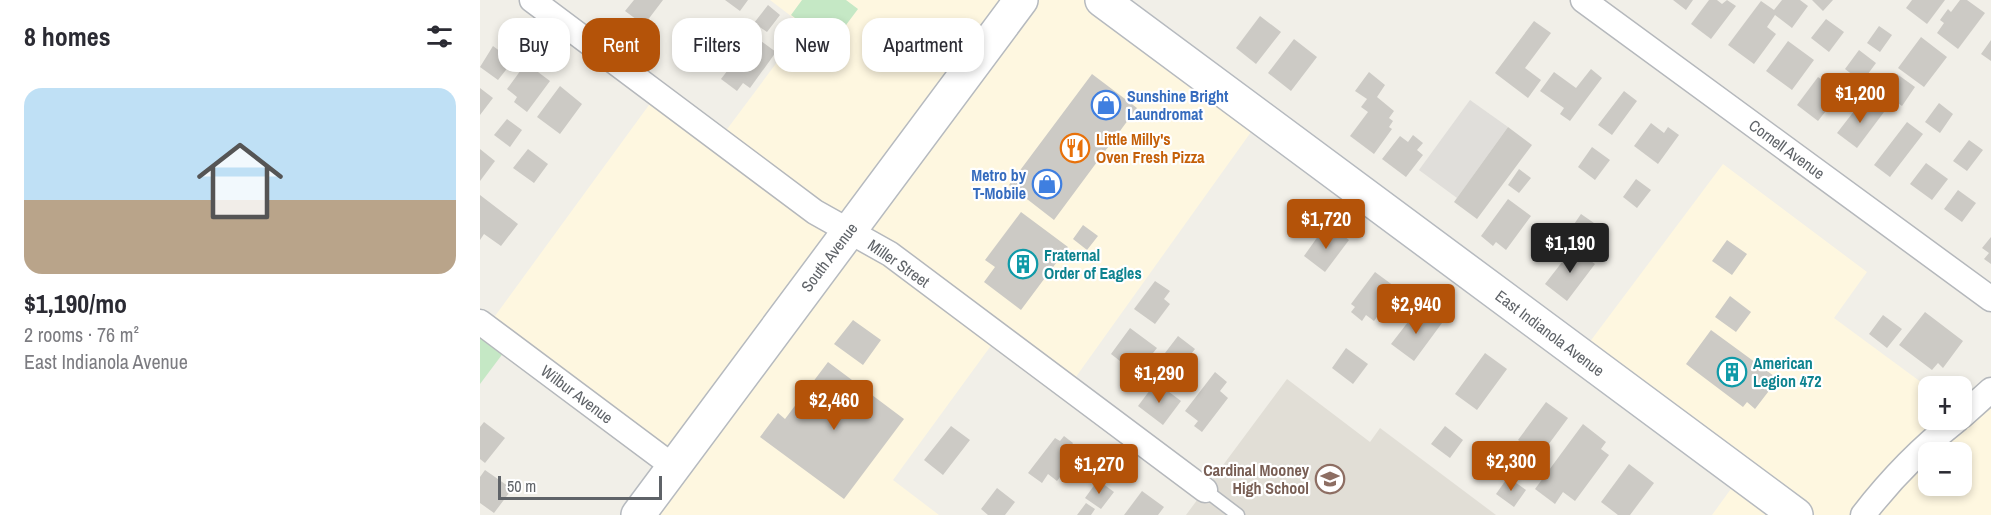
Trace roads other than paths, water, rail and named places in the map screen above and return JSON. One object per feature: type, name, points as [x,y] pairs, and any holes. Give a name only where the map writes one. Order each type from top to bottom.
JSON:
[{"type":"street","name":"Miller Street","points":[[532,0],[815,212],[890,254],[1205,490]]},
{"type":"street","name":"South Avenue","points":[[638,515],[1021,0]]},
{"type":"street","name":"East Indianola Avenue","points":[[1102,0],[1796,515]]},
{"type":"street","name":"Cornell Avenue","points":[[1583,0],[1991,299]]},
{"type":"street","name":"Wilbur Avenue","points":[[480,322],[674,467]]},
{"type":"street","points":[[1972,407],[1991,390]]},
{"type":"street","points":[[1863,515],[1881,492],[1944,430]]},
{"type":"lane","points":[[1205,490],[1238,515]]},
{"type":"place","name":"Sunshine Bright Laundromat","points":[[1106,105]]},
{"type":"place","name":"Little Milly's Oven Fresh Pizza","points":[[1075,148]]},
{"type":"place","name":"Metro by T-Mobile","points":[[1047,184]]},
{"type":"place","name":"Fraternal Order of Eagles","points":[[1023,264]]},
{"type":"place","name":"American Legion 472","points":[[1732,372]]},
{"type":"place","name":"Cardinal Mooney High School","points":[[1330,479]]}]
